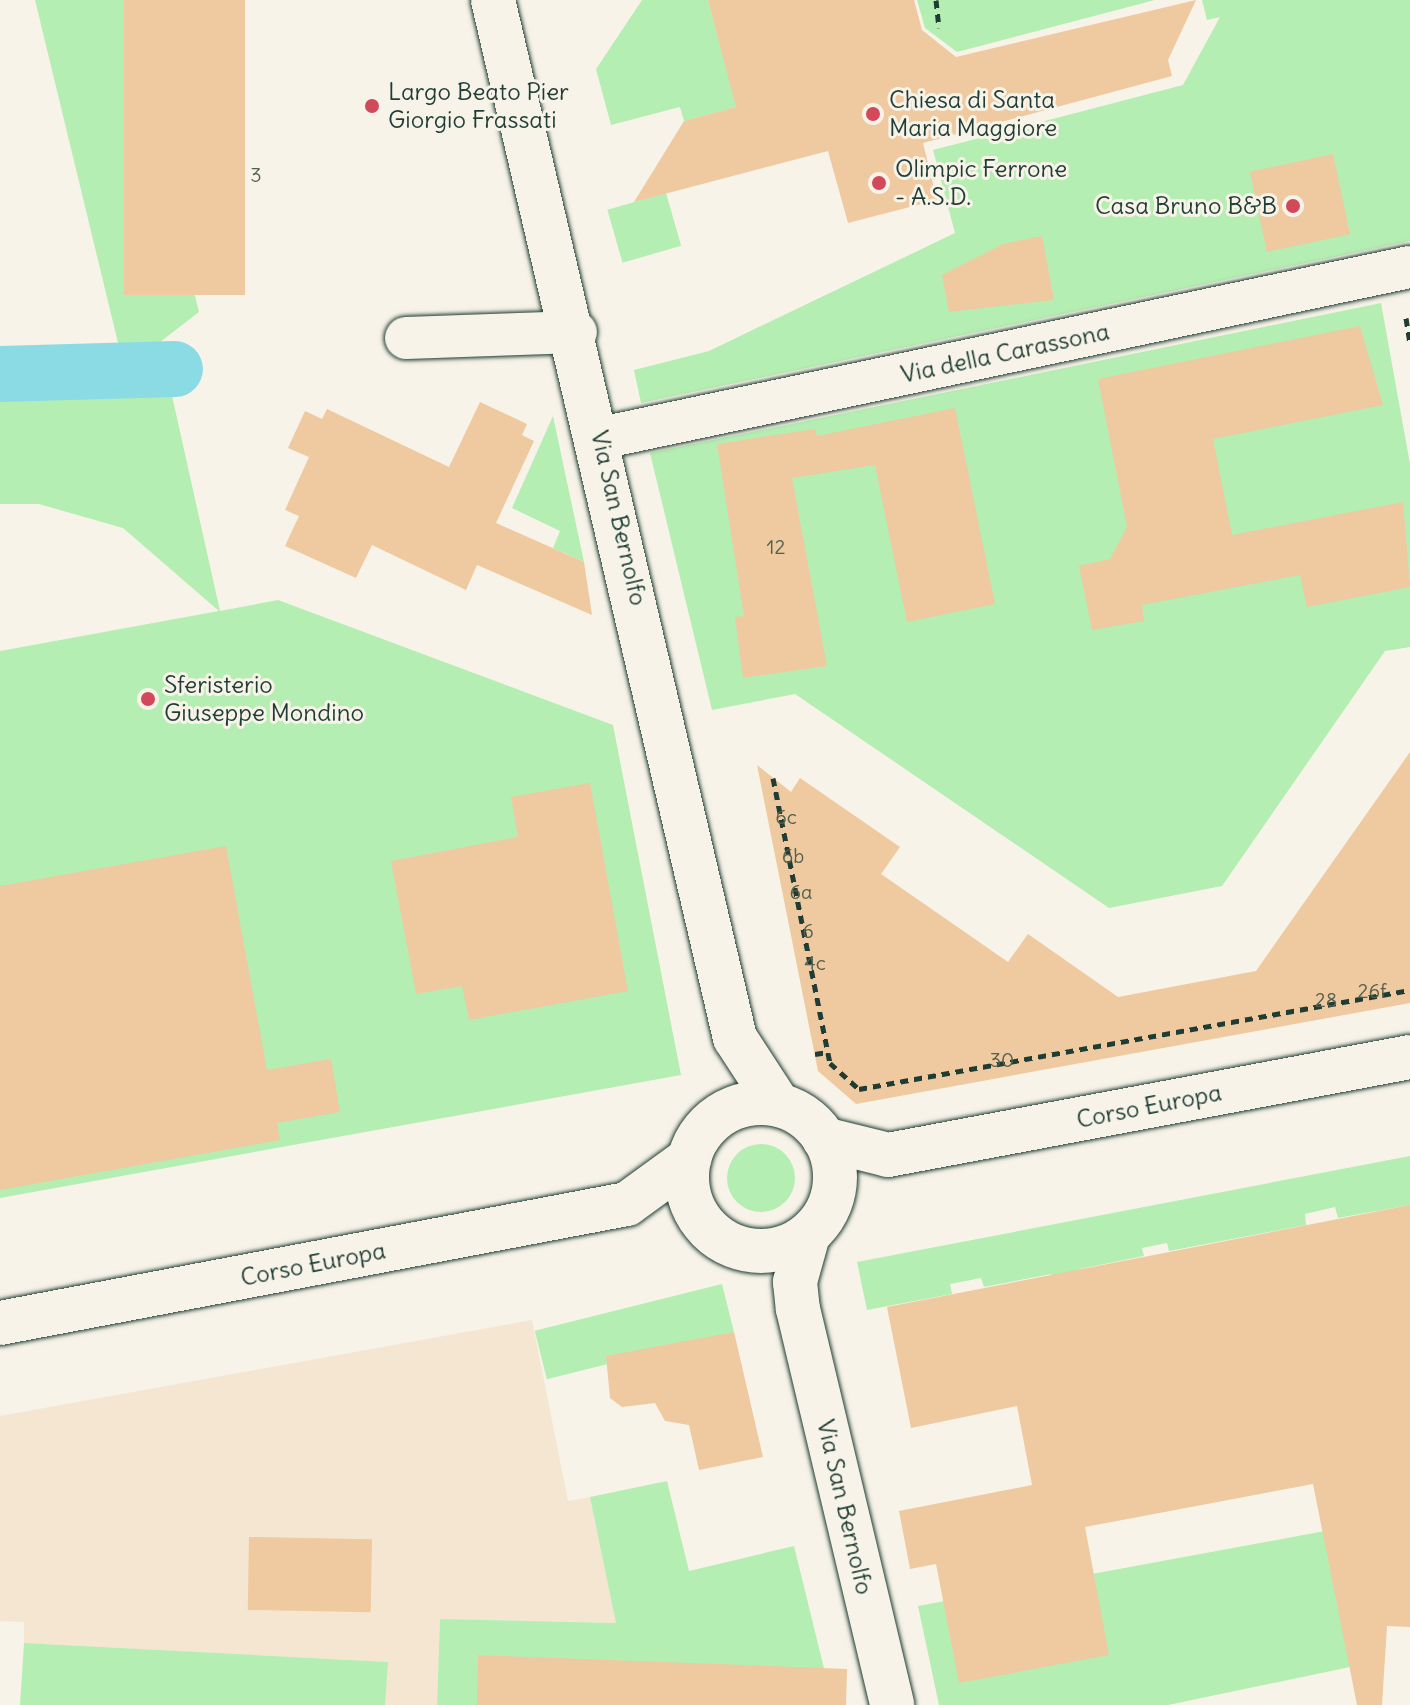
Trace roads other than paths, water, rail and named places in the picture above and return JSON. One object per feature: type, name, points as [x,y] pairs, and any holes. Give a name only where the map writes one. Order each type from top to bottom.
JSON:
[{"type":"street","name":"Via San Bernolfo","points":[[493,0],[601,438],[735,1038],[734,1069],[718,1116]]},
{"type":"street","name":"Via della Carassona","points":[[601,438],[1410,267]]},
{"type":"street","points":[[406,338],[576,332]]},
{"type":"street","name":"Via San Bernolfo","points":[[735,1038],[778,1104]]},
{"type":"street","name":"Corso Europa","points":[[778,1104],[801,1114],[824,1139],[888,1155],[1410,1057]]},
{"type":"street","points":[[718,1116],[752,1103],[778,1104]]},
{"type":"street","name":"Corso Europa","points":[[627,1204],[689,1159],[718,1116]]},
{"type":"street","points":[[824,1139],[835,1173],[833,1197]]},
{"type":"street","name":"Corso Europa","points":[[808,1235],[833,1197],[888,1155]]},
{"type":"street","points":[[689,1159],[689,1198],[700,1222]]},
{"type":"street","name":"Corso Europa","points":[[0,1323],[627,1204],[700,1222],[749,1250]]},
{"type":"street","name":"Via San Bernolfo","points":[[808,1235],[795,1282],[798,1309],[892,1705]]},
{"type":"street","points":[[749,1250],[787,1247],[808,1235]]},
{"type":"street","name":"Via San Bernolfo","points":[[749,1250],[784,1282],[798,1309]]},
{"type":"waterway","points":[[0,374],[175,369]]},
{"type":"place","name":"Largo Beato Pier Giorgio Frassati","points":[[372,106]]},
{"type":"place","name":"Chiesa di Santa Maria Maggiore","points":[[873,114]]},
{"type":"place","name":"Olimpic Ferrone - A.S.D.","points":[[879,183]]},
{"type":"place","name":"Casa Bruno B&B","points":[[1293,206]]},
{"type":"place","name":"Sferisterio Giuseppe Mondino","points":[[148,699]]}]
